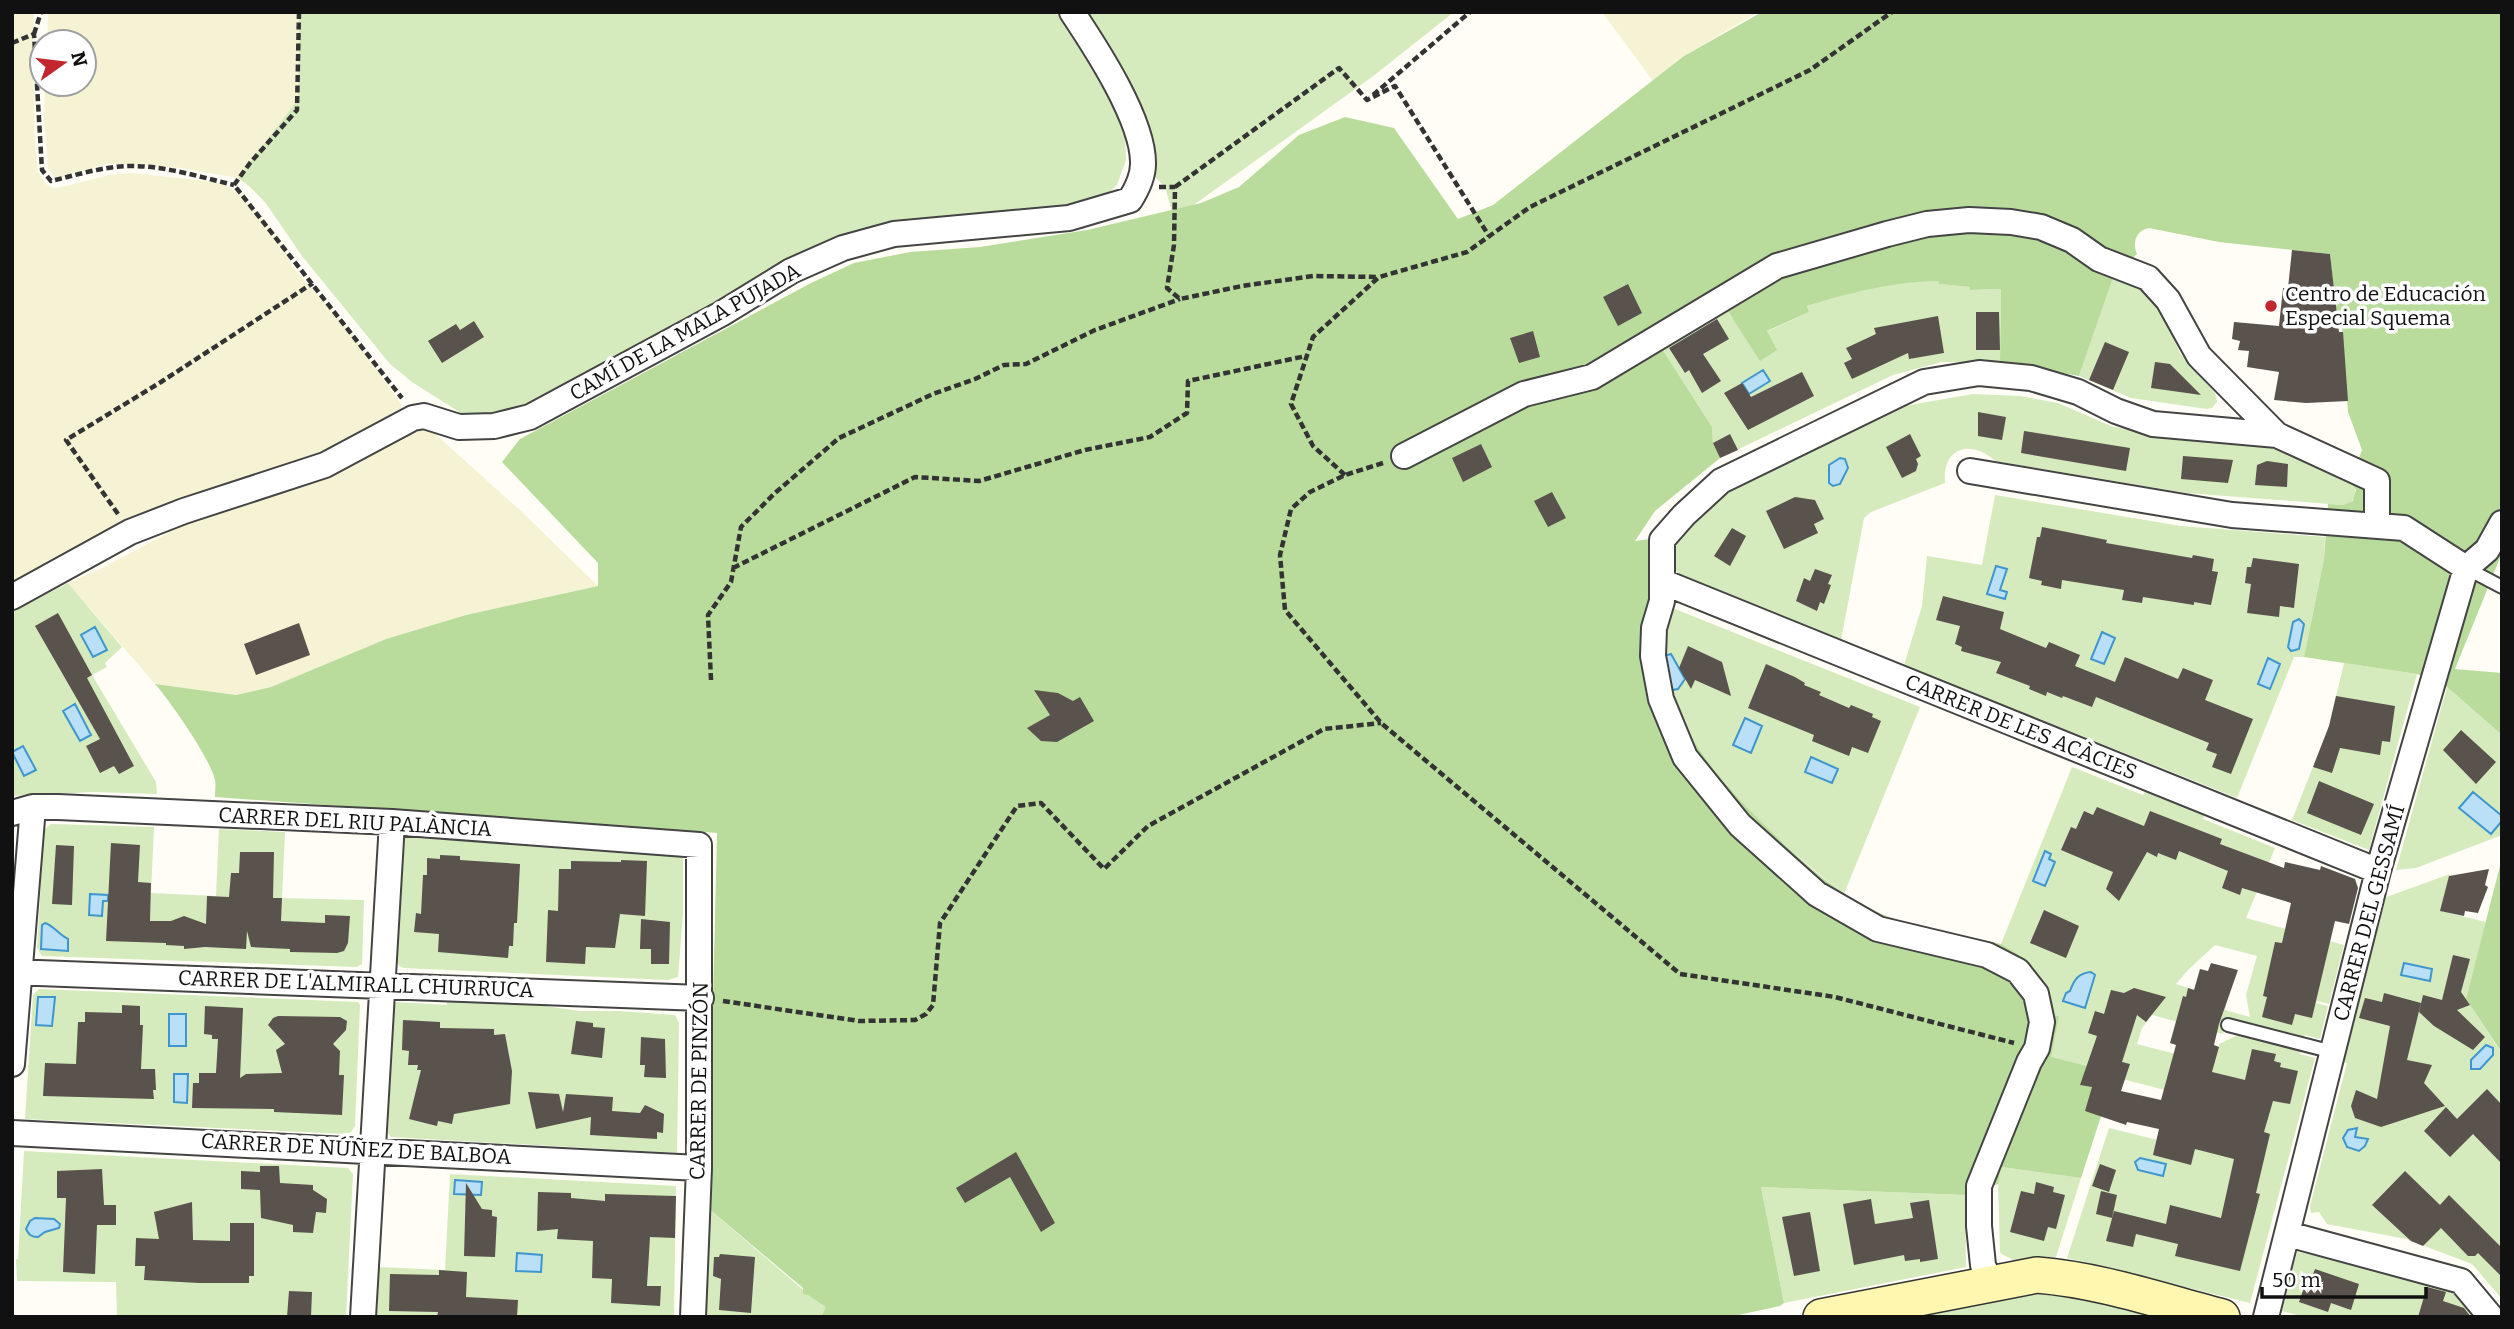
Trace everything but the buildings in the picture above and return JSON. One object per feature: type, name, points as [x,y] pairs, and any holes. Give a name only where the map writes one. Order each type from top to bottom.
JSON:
[{"type":"street","points":[[1072,12],[1106,64],[1137,134],[1143,164],[1139,186]]},
{"type":"street","name":"CAMÍ DE LA MALA PUJADA","points":[[413,418],[424,416],[459,427],[494,426],[530,417],[721,314],[791,271],[843,248],[918,230],[1069,218],[1130,200],[1139,186]]},
{"type":"street","points":[[1404,456],[1524,394],[1592,377],[1777,265],[1927,224],[1969,220],[2041,227],[2072,240],[2099,259],[2148,278],[2168,300],[2199,356],[2277,435]]},
{"type":"street","points":[[1990,1282],[1983,1265],[1979,1186],[2037,1048],[2042,1022],[2036,994],[2018,971],[1987,955],[1878,929],[1817,894],[1740,825],[1685,757],[1661,699],[1653,656],[1654,628],[1662,601],[1662,540],[1684,515],[1721,481],[1924,382],[1979,373],[2031,378],[2078,392],[2116,411],[2153,424],[2277,435],[2377,481],[2377,526]]},
{"type":"street","points":[[12,597],[130,531],[325,465],[413,418]]},
{"type":"street","points":[[1970,471],[2232,515],[2404,528],[2466,568]]},
{"type":"street","name":"CARRER DEL GESSAMÍ","points":[[2266,1317],[2378,871],[2466,568],[2487,550],[2502,523]]},
{"type":"street","name":"CARRER DE LES ACÀCIES","points":[[1663,582],[2378,871]]},
{"type":"street","points":[[12,1064],[22,810]]},
{"type":"street","name":"CARRER DEL RIU PALÀNCIA","points":[[22,810],[392,822],[699,845]]},
{"type":"street","points":[[363,1317],[380,984],[392,822]]},
{"type":"street","name":"CARRER DE PINZÓN","points":[[692,1317],[711,999],[699,845]]},
{"type":"street","name":"CARRER DE L'ALMIRALL CHURRUCA","points":[[16,972],[380,984],[711,999]]},
{"type":"street","name":"CARRER DE NÚÑEZ DE BALBOA","points":[[12,1133],[699,1168]]},
{"type":"street","points":[[2288,1234],[2461,1281],[2491,1317]]},
{"type":"street","points":[[1829,1316],[1990,1282],[2037,1275],[2067,1277],[2222,1317]]},
{"type":"lane","points":[[2466,568],[2502,587]]},
{"type":"lane","points":[[2228,1025],[2333,1052]]},
{"type":"path","points":[[234,185],[297,110],[299,12]]},
{"type":"path","points":[[1367,100],[1470,12]]},
{"type":"path","points":[[711,680],[709,615],[730,582],[741,527],[775,493],[839,438],[933,394],[1004,365],[1026,364],[1095,330],[1180,299],[1242,286],[1313,276],[1379,277],[1467,252],[1530,206],[1810,70],[1892,12]]},
{"type":"path","points":[[1139,186],[1175,187],[1339,68],[1367,100]]},
{"type":"path","points":[[1367,100],[1395,86],[1489,236]]},
{"type":"path","points":[[38,98],[42,170],[51,181],[95,170],[131,166],[178,172],[234,185],[403,400],[413,418]]},
{"type":"path","points":[[1175,187],[1174,245],[1167,288],[1180,299]]},
{"type":"path","points":[[1345,475],[1313,446],[1291,404],[1313,337],[1379,277]]},
{"type":"path","points":[[130,531],[66,440],[313,283]]},
{"type":"path","points":[[733,568],[915,477],[979,481],[1085,450],[1150,437],[1187,413],[1188,381],[1307,356]]},
{"type":"path","points":[[1404,456],[1345,475],[1310,492],[1292,509],[1280,555],[1285,610],[1381,723],[1680,974],[1835,997],[2037,1048]]},
{"type":"path","points":[[711,999],[859,1021],[915,1020],[926,1014],[933,1005],[940,923],[1017,806],[1041,803],[1104,869],[1148,826],[1324,729],[1381,723]]},
{"type":"shaded area","points":[[12,12],[34,12],[34,28],[28,28],[28,98],[34,98],[38,171],[46,184],[54,188],[109,175],[132,173],[215,182],[229,187],[242,196],[265,221],[284,248],[292,266],[352,334],[401,404],[401,410],[339,446],[52,562],[12,581]]},
{"type":"shaded area","points":[[48,12],[299,12],[298,99],[238,178],[181,168],[131,164],[106,164],[62,178],[54,177],[48,168],[45,98],[98,98],[98,28],[47,28]]},
{"type":"shaded area","points":[[1602,12],[1758,12],[1684,56],[1653,81]]},
{"type":"shaded area","points":[[424,424],[522,512],[598,586],[466,615],[386,639],[271,687],[236,695],[155,684],[68,583],[187,523]]},
{"type":"green space","points":[[299,12],[1056,12],[1107,91],[1125,131],[1126,160],[1117,185],[1097,199],[896,223],[830,240],[787,259],[713,306],[513,416],[464,415],[412,382],[390,364],[302,256],[265,202],[238,178],[298,99]]},
{"type":"green space","points":[[1084,12],[1454,12],[1372,77],[1174,219],[1165,187],[1149,171]]},
{"type":"green space","points":[[1762,12],[2502,12],[2502,553],[2455,669],[2502,673],[2502,735],[2447,687],[2417,674],[2304,657],[2324,559],[2328,504],[2343,505],[2353,501],[2356,490],[2350,481],[2362,450],[2348,412],[2342,327],[2338,327],[2330,254],[2219,242],[2145,229],[2136,238],[2137,254],[2114,275],[2079,376],[2000,362],[2001,289],[1970,290],[1970,287],[1939,284],[1938,281],[1904,283],[1872,289],[1807,306],[1809,312],[1767,331],[1777,350],[1760,361],[1724,305],[1659,344],[1712,427],[1713,443],[1720,458],[1655,511],[1635,541],[1657,538],[1660,622],[1665,665],[1674,702],[1693,740],[1731,790],[1761,821],[1811,868],[1849,897],[1892,918],[2001,944],[2030,964],[2044,982],[2055,1016],[2059,1016],[2051,1057],[2115,1073],[2081,1178],[2001,1167],[1998,1184],[1965,1195],[1761,1187],[1784,1303],[1780,1306],[1729,1317],[821,1317],[826,1307],[803,1294],[803,1288],[708,1208],[717,833],[215,797],[215,780],[206,758],[155,684],[236,695],[271,687],[386,639],[466,615],[598,586],[598,563],[502,462],[520,439],[811,283],[854,263],[910,252],[980,247],[1087,230],[1201,203],[1239,187],[1299,135],[1345,117],[1394,128],[1458,219],[1493,205],[1684,56]]},
{"type":"green space","points":[[2114,275],[2146,291],[2164,313],[2180,353],[2215,393],[2217,402],[2212,408],[2131,398],[2079,376]]},
{"type":"green space","points":[[1905,281],[1939,281],[1940,284],[1970,287],[1971,290],[2001,289],[2000,362],[1942,362],[1893,375],[1720,458],[1713,443],[1712,427],[1659,344],[1724,305],[1732,318],[1766,332],[1809,312],[1807,306],[1860,290]]},
{"type":"green space","points":[[1973,394],[2020,396],[2058,403],[2111,426],[2157,435],[2192,441],[2271,447],[2295,453],[2350,481],[2355,488],[2355,496],[2351,502],[2343,505],[2187,493],[1995,461],[1977,450],[1960,450],[1948,461],[1945,483],[1871,512],[1864,518],[1841,640],[1680,576],[1670,563],[1670,546],[1697,516],[1731,491],[1904,406]]},
{"type":"green space","points":[[1995,495],[2181,526],[2325,537],[2324,559],[2304,657],[2294,657],[2237,798],[1904,665],[1922,606],[1927,556],[1982,565]]},
{"type":"green space","points":[[68,583],[122,647],[105,663],[107,667],[92,675],[156,782],[157,794],[93,792],[12,796],[12,612]]},
{"type":"green space","points":[[1670,609],[1920,707],[1844,894],[1790,850],[1733,794],[1687,731],[1671,699],[1664,667],[1667,613]]},
{"type":"green space","points":[[2344,663],[2417,674],[2369,850],[2292,820],[2329,726]]},
{"type":"green space","points":[[2447,687],[2502,735],[2502,835],[2416,868],[2396,870]]},
{"type":"green space","points":[[2072,767],[2143,795],[2146,789],[2205,814],[2203,819],[2275,848],[2246,918],[2344,945],[2329,1004],[2316,1003],[2328,1006],[2320,1039],[2305,1035],[2303,1040],[2226,1023],[2223,1034],[2152,1015],[2142,1028],[2137,1044],[2214,1064],[2219,1044],[2244,1032],[2301,1048],[2300,1054],[2315,1058],[2250,1303],[2067,1258],[2109,1128],[2195,1149],[2208,1101],[2114,1077],[2027,1108],[2058,1016],[2055,1016],[2049,993],[2038,973],[2030,964],[2001,944]],"holes":[[[2215,945],[2257,956],[2246,995],[2250,1017],[2225,1010],[2227,999],[2176,984]]]},
{"type":"green space","points":[[51,824],[154,827],[151,893],[216,896],[219,829],[285,832],[282,898],[364,900],[362,964],[357,967],[42,956],[37,948],[44,830]]},
{"type":"green space","points":[[400,837],[683,855],[683,914],[678,977],[668,980],[399,966],[396,959]]},
{"type":"green space","points":[[2502,858],[2502,1053],[2466,999]]},
{"type":"green space","points":[[2450,874],[2441,911],[2486,922],[2466,999],[2502,1054],[2502,1299],[2472,1264],[2406,1239],[2327,1224],[2319,1212],[2311,1213],[2310,1206],[2347,1063],[2335,1060],[2381,899]]},
{"type":"green space","points":[[39,989],[358,1002],[355,1126],[346,1134],[25,1119],[33,995]]},
{"type":"green space","points":[[444,991],[579,1011],[675,1015],[679,1023],[677,1153],[391,1137],[388,1133],[393,1006],[397,1002],[447,1005]]},
{"type":"green space","points":[[24,1151],[348,1168],[353,1174],[346,1317],[117,1317],[116,1282],[17,1281],[16,1259]]},
{"type":"green space","points":[[2001,1167],[2081,1178],[2056,1257],[2013,1260],[2000,1253],[1998,1182]]},
{"type":"green space","points":[[450,1174],[676,1186],[674,1317],[377,1317],[379,1267],[445,1270]]},
{"type":"green space","points":[[1761,1187],[1965,1195],[1966,1267],[1784,1303]]},
{"type":"green space","points":[[708,1208],[808,1294],[827,1307],[821,1317],[707,1317]]},
{"type":"green space","points":[[2297,1252],[2396,1271],[2447,1289],[2453,1292],[2475,1317],[2304,1317],[2282,1311]]},
{"type":"green space","points":[[2042,1289],[2152,1317],[1900,1317]]},
{"type":"water","points":[[1763,370],[1770,381],[1749,394],[1742,383]]},
{"type":"water","points":[[1840,458],[1845,459],[1848,468],[1840,484],[1833,486],[1829,483],[1829,465]]},
{"type":"water","points":[[1996,566],[2007,569],[2000,590],[2007,592],[2005,599],[1987,594]]},
{"type":"water","points":[[2299,619],[2304,624],[2299,649],[2291,651],[2288,647],[2293,622]]},
{"type":"water","points":[[95,627],[107,650],[93,657],[81,635]]},
{"type":"water","points":[[2102,632],[2115,638],[2104,664],[2091,659]]},
{"type":"water","points":[[1671,654],[1685,679],[1678,689],[1672,690],[1664,656]]},
{"type":"water","points":[[2268,658],[2280,664],[2270,689],[2258,684]]},
{"type":"water","points":[[75,704],[91,735],[80,741],[63,711]]},
{"type":"water","points":[[1745,718],[1762,726],[1751,753],[1733,745]]},
{"type":"water","points":[[23,746],[36,770],[24,776],[12,752]]},
{"type":"water","points":[[1811,757],[1838,769],[1832,783],[1805,772]]},
{"type":"water","points":[[2473,792],[2502,816],[2502,821],[2491,834],[2459,808]]},
{"type":"water","points":[[2045,851],[2051,854],[2049,859],[2055,862],[2045,886],[2033,881]]},
{"type":"water","points":[[90,894],[108,895],[108,901],[103,901],[102,916],[89,915]]},
{"type":"water","points":[[45,923],[68,939],[68,951],[41,949],[42,925]]},
{"type":"water","points":[[2404,963],[2432,969],[2430,981],[2401,975]]},
{"type":"water","points":[[2091,972],[2095,975],[2085,1008],[2063,1001],[2077,978]]},
{"type":"water","points":[[38,997],[55,997],[52,1026],[36,1025]]},
{"type":"water","points":[[169,1014],[186,1014],[186,1046],[169,1046]]},
{"type":"water","points":[[2486,1045],[2493,1048],[2493,1055],[2480,1069],[2471,1069],[2471,1060]]},
{"type":"water","points":[[174,1074],[188,1074],[187,1103],[174,1102]]},
{"type":"water","points":[[2357,1128],[2355,1137],[2368,1139],[2359,1151],[2347,1147],[2343,1138],[2348,1130]]},
{"type":"water","points":[[2140,1158],[2166,1164],[2163,1176],[2138,1170],[2135,1162]]},
{"type":"water","points":[[455,1180],[482,1182],[481,1195],[454,1194]]},
{"type":"water","points":[[35,1218],[54,1219],[60,1224],[59,1228],[38,1237],[32,1236],[26,1229]]},
{"type":"water","points":[[517,1253],[542,1255],[541,1272],[516,1271]]},
{"type":"place","name":"Centro de Educación Especial Squema","points":[[2271,306]]}]
